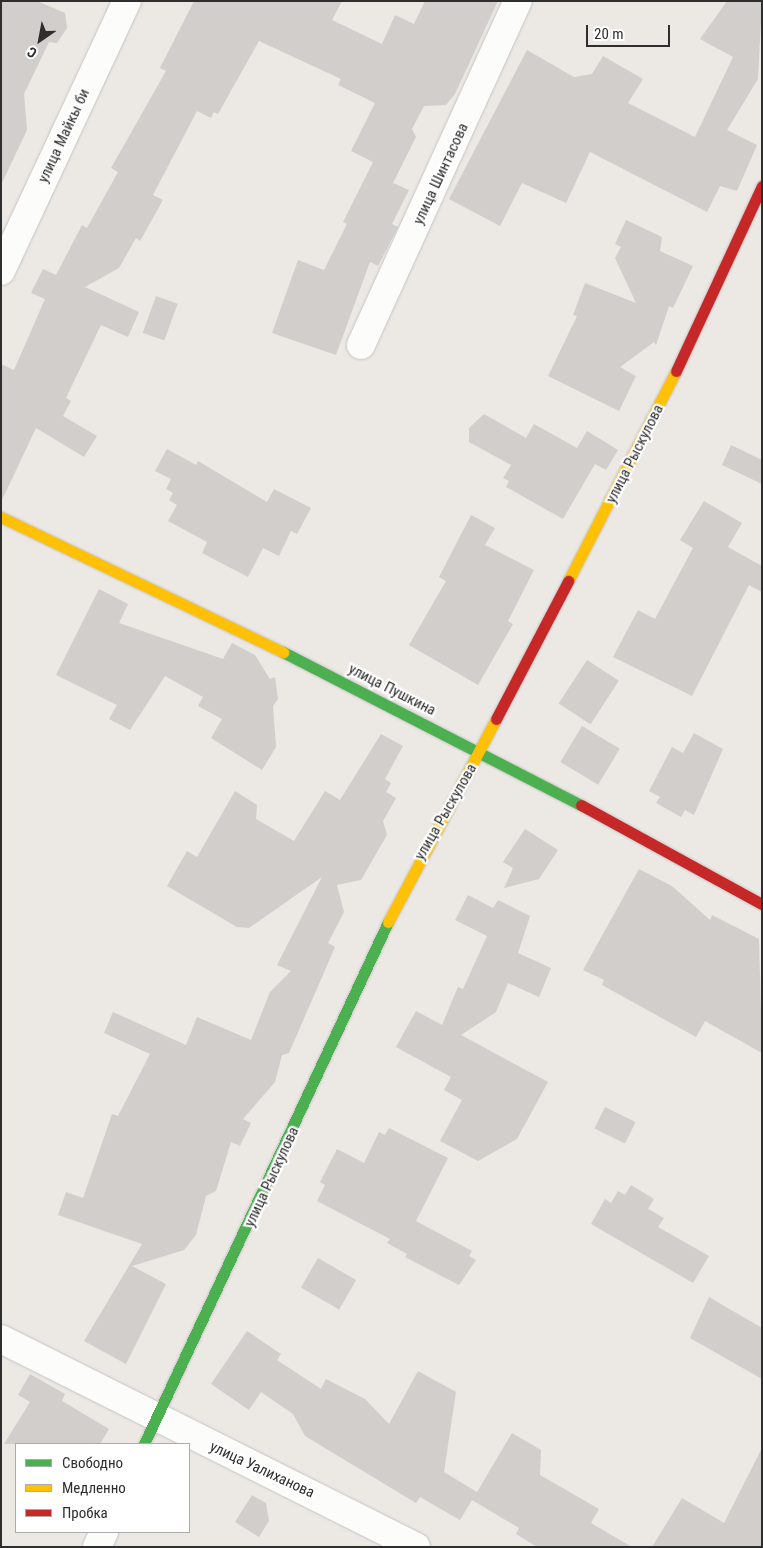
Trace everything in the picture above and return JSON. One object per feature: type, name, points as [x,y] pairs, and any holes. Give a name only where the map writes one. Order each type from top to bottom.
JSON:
[{"type":"street","name":"улица Майкы би","points":[[1,271],[127,1]]},
{"type":"street","name":"улица Шинтасова","points":[[362,345],[518,1]]},
{"type":"street","name":"улица Рыскулова","points":[[144,1443],[260,1206],[374,949],[480,752],[649,428],[762,186]]},
{"type":"street","name":"улица Пушкина","points":[[1,517],[207,613],[480,752],[762,904]]},
{"type":"street","name":"улица Уалиханова","points":[[1,1339],[107,1390],[155,1420],[416,1547]]},
{"type":"street","points":[[97,1547],[104,1533]]},
{"type":"building","points":[[1,1],[37,1],[65,13],[67,28],[57,43],[49,42],[24,94],[27,130],[1,185]]},
{"type":"building","points":[[194,1],[342,1],[332,20],[382,44],[395,15],[414,24],[425,1],[498,1],[455,94],[446,105],[424,106],[412,129],[416,137],[393,183],[409,190],[392,224],[398,227],[378,266],[370,262],[336,355],[272,333],[298,260],[324,270],[347,224],[343,222],[373,162],[351,151],[375,103],[338,85],[341,79],[259,41],[218,114],[214,112],[211,118],[197,111],[153,195],[163,200],[140,241],[136,238],[119,268],[85,287],[139,312],[128,337],[101,325],[66,398],[71,401],[63,416],[97,436],[84,457],[36,428],[1,502],[1,364],[14,370],[45,299],[31,293],[43,269],[56,275],[82,225],[87,228],[118,172],[111,168],[166,71],[160,68]]},
{"type":"building","points":[[727,1],[762,1],[758,79],[727,130],[757,145],[737,191],[720,186],[707,212],[590,152],[566,203],[522,183],[500,226],[449,199],[527,50],[574,77],[592,74],[603,56],[643,79],[628,103],[695,137],[733,57],[700,39]]},
{"type":"building","points":[[626,220],[662,237],[660,251],[693,266],[673,308],[669,306],[656,345],[654,342],[620,367],[636,376],[619,411],[548,376],[577,316],[573,315],[585,283],[636,303],[615,258],[621,247],[615,244]]},
{"type":"building","points":[[156,296],[178,304],[164,341],[143,333]]},
{"type":"building","points":[[484,414],[526,438],[534,424],[577,448],[587,431],[618,450],[606,470],[595,464],[563,519],[506,487],[509,481],[503,478],[511,465],[469,442],[469,428]]},
{"type":"building","points":[[731,445],[762,460],[762,484],[722,465]]},
{"type":"building","points":[[167,449],[196,465],[198,461],[267,502],[274,489],[311,508],[297,534],[291,531],[279,556],[263,548],[248,577],[202,553],[207,542],[168,521],[177,505],[169,500],[173,493],[166,489],[171,479],[155,471]]},
{"type":"building","points":[[704,501],[742,523],[728,547],[762,566],[762,592],[749,585],[692,696],[613,657],[638,610],[655,619],[693,548],[680,540]]},
{"type":"building","points":[[471,515],[495,528],[485,545],[534,570],[508,621],[513,624],[478,685],[409,645],[446,581],[439,577]]},
{"type":"building","points":[[99,589],[128,604],[119,623],[223,659],[232,643],[255,655],[270,679],[275,677],[278,699],[273,706],[276,747],[262,770],[211,738],[222,719],[198,706],[203,697],[165,676],[130,730],[109,719],[117,705],[56,675]]},
{"type":"building","points":[[587,660],[619,681],[591,724],[559,704]]},
{"type":"building","points":[[582,726],[620,749],[598,785],[560,762]]},
{"type":"building","points":[[694,733],[723,749],[694,815],[685,810],[681,817],[656,803],[660,797],[649,791],[672,747],[683,753]]},
{"type":"building","points":[[381,734],[403,746],[385,779],[391,783],[386,792],[396,798],[383,821],[387,835],[361,880],[337,885],[344,912],[328,943],[335,947],[289,1053],[282,1055],[275,1082],[243,1119],[251,1123],[240,1146],[231,1142],[216,1191],[206,1196],[196,1235],[184,1250],[132,1266],[166,1284],[126,1364],[84,1341],[142,1244],[58,1215],[66,1192],[83,1198],[112,1114],[118,1116],[150,1054],[104,1033],[113,1012],[186,1045],[197,1017],[251,1040],[270,992],[291,971],[277,965],[322,877],[249,928],[237,927],[167,886],[187,851],[197,857],[235,791],[257,805],[256,819],[294,841],[325,791],[340,800]]},
{"type":"building","points":[[525,829],[558,850],[539,879],[504,888],[513,868],[503,862]]},
{"type":"building","points":[[639,869],[672,886],[710,920],[712,915],[759,939],[762,1053],[705,1021],[696,1037],[602,985],[604,980],[583,970]]},
{"type":"building","points":[[468,895],[493,908],[498,900],[530,916],[518,953],[551,968],[539,997],[508,983],[496,1012],[461,1035],[548,1082],[517,1139],[478,1161],[440,1141],[462,1100],[444,1090],[451,1077],[396,1047],[416,1011],[442,1025],[458,987],[463,989],[487,936],[455,920]]},
{"type":"building","points":[[605,1107],[636,1122],[625,1143],[594,1129]]},
{"type":"building","points":[[389,1128],[448,1158],[416,1221],[472,1251],[469,1256],[476,1260],[459,1285],[405,1257],[407,1254],[387,1243],[390,1239],[317,1201],[325,1185],[320,1182],[337,1149],[364,1163],[379,1132],[385,1135]]},
{"type":"building","points":[[631,1185],[654,1199],[648,1209],[664,1218],[658,1227],[709,1256],[693,1283],[591,1224],[605,1199],[611,1203],[618,1191],[625,1195]]},
{"type":"building","points":[[318,1258],[356,1280],[339,1309],[301,1287]]},
{"type":"building","points":[[709,1297],[762,1328],[762,1379],[690,1338]]},
{"type":"building","points":[[247,1331],[281,1354],[277,1360],[321,1389],[326,1379],[365,1399],[389,1424],[418,1371],[456,1392],[444,1472],[477,1492],[512,1433],[541,1450],[540,1475],[599,1509],[591,1523],[632,1547],[537,1547],[516,1534],[519,1528],[472,1500],[460,1520],[420,1497],[416,1503],[305,1436],[293,1414],[261,1392],[249,1410],[211,1384]]},
{"type":"building","points":[[30,1374],[65,1394],[62,1401],[109,1429],[101,1443],[4,1444],[30,1402],[18,1395]]},
{"type":"building","points":[[762,1448],[762,1547],[652,1547],[682,1498],[724,1523]]},
{"type":"building","points":[[252,1495],[266,1503],[269,1521],[259,1537],[235,1522]]},
{"type":"traffic: fast","points":[[283,652],[581,805]]},
{"type":"traffic: fast","points":[[144,1443],[388,922]]},
{"type":"traffic: slow","points":[[568,581],[676,371]]},
{"type":"traffic: slow","points":[[1,517],[283,652]]},
{"type":"traffic: slow","points":[[388,922],[496,719]]},
{"type":"traffic: jam","points":[[676,371],[762,186]]},
{"type":"traffic: jam","points":[[496,719],[568,581]]},
{"type":"traffic: jam","points":[[581,805],[762,904]]}]
